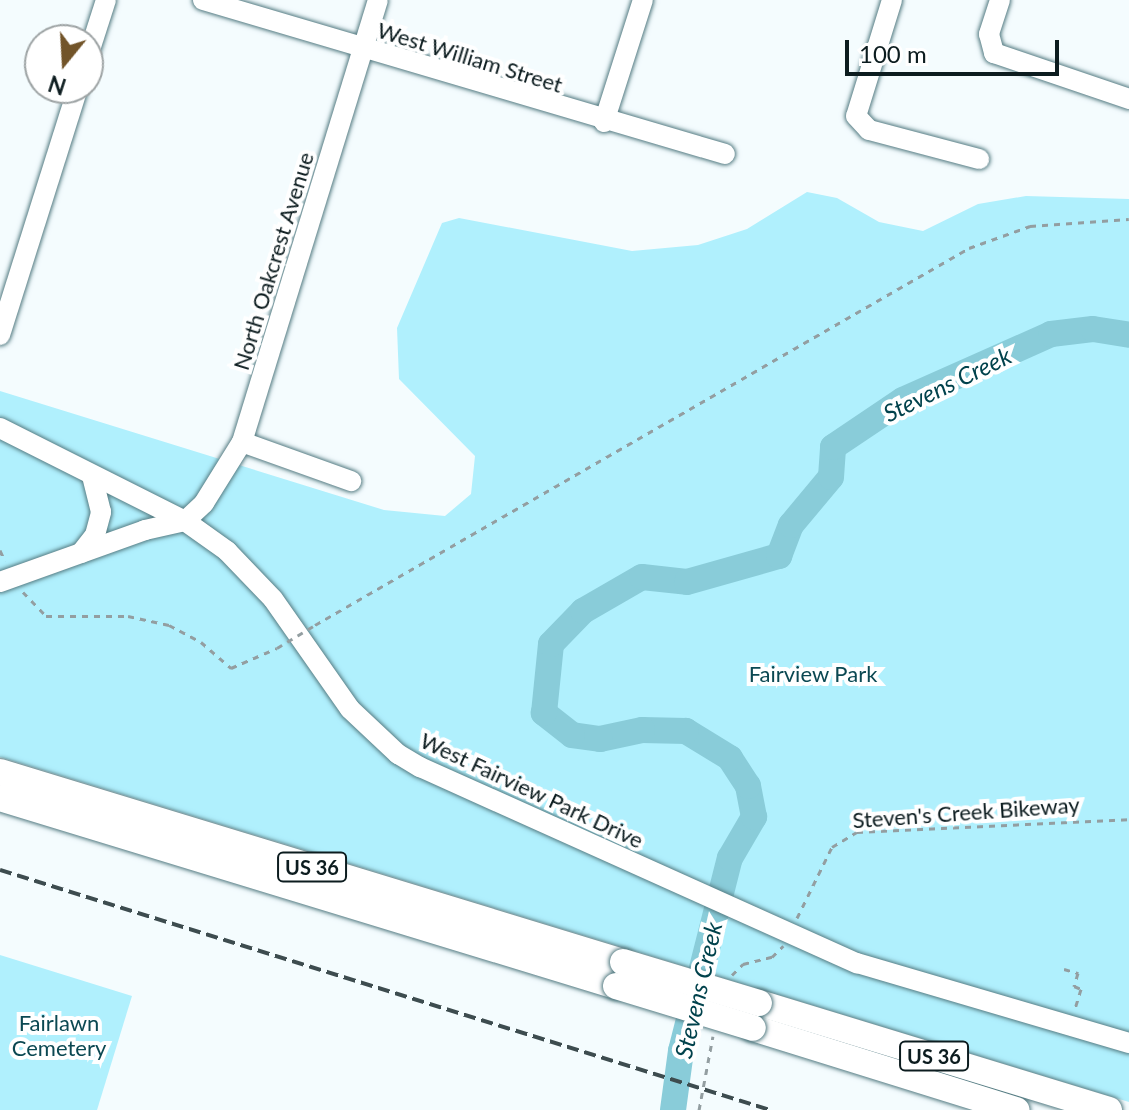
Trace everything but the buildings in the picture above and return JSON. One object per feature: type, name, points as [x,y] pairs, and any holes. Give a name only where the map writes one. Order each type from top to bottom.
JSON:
[{"type":"main road","name":"US 36","points":[[0,772],[619,974]]},
{"type":"main road","name":"US 36","points":[[0,798],[756,1015],[1109,1110]]},
{"type":"main road","name":"US 36","points":[[756,1015],[1017,1110]]},
{"type":"street","points":[[98,24],[106,0]]},
{"type":"street","name":"West William Street","points":[[203,0],[604,122],[725,154]]},
{"type":"street","name":"North Oakcrest Avenue","points":[[185,521],[204,503],[242,442],[378,0]]},
{"type":"street","points":[[604,122],[643,0]]},
{"type":"street","points":[[892,0],[856,116],[869,130],[979,159]]},
{"type":"street","points":[[1000,0],[989,34],[994,53],[1129,99]]},
{"type":"street","points":[[0,335],[73,104]]},
{"type":"street","name":"West Fairview Park Drive","points":[[0,428],[185,521],[253,576],[331,686],[398,754],[789,934],[901,978],[1129,1043]]},
{"type":"street","points":[[242,442],[351,481]]},
{"type":"street","points":[[81,553],[95,535],[101,512],[92,475]]},
{"type":"street","points":[[7,580],[185,521]]},
{"type":"path","points":[[0,550],[7,580],[46,616],[128,616],[169,625],[201,642],[231,668],[277,648],[969,248],[1030,226],[1129,219]]},
{"type":"path","name":"Steven's Creek Bikeway","points":[[728,990],[737,969],[772,957],[789,934],[827,856],[847,835],[1129,819]]},
{"type":"path","points":[[1064,969],[1078,973],[1074,986],[1081,989],[1069,1027]]},
{"type":"path","points":[[699,1110],[700,1084],[714,1033]]},
{"type":"green space","name":"Fairview Park","points":[[807,192],[837,198],[879,222],[923,231],[978,204],[1026,196],[1129,199],[1129,1102],[0,757],[0,391],[384,510],[445,516],[471,494],[475,456],[399,379],[397,328],[442,223],[459,218],[632,251],[698,245],[747,229]]},
{"type":"green space","name":"Fairlawn Cemetery","points":[[0,955],[132,996],[97,1110],[0,1110]]},
{"type":"waterway","name":"Stevens Creek","points":[[673,1110],[681,1051],[730,858],[754,817],[748,786],[730,758],[686,731],[642,730],[600,739],[572,735],[544,713],[551,644],[583,611],[642,577],[687,582],[779,556],[791,525],[831,477],[833,447],[903,400],[1051,334],[1093,329],[1129,335]]},
{"type":"railway","points":[[0,870],[770,1110]]}]
